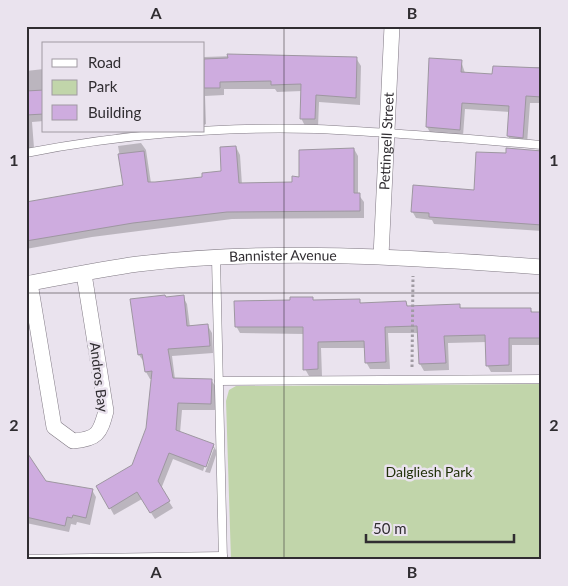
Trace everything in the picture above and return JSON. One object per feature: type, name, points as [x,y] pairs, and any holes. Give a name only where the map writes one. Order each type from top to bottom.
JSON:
[{"type":"street","name":"Pettingell Street","points":[[381,256],[392,26]]},
{"type":"street","name":"Bannister Avenue","points":[[28,284],[138,264],[255,256],[381,256],[542,267]]},
{"type":"street","name":"Andros Bay","points":[[28,284],[54,427],[73,441],[90,439],[102,428],[106,411],[84,274]]},
{"type":"lane","points":[[205,132],[314,129],[542,145]]},
{"type":"lane","points":[[26,153],[65,146],[201,132]]},
{"type":"lane","points":[[26,558],[223,558],[216,258]]},
{"type":"lane","points":[[219,381],[542,379]]},
{"type":"path","points":[[412,380],[413,258]]},
{"type":"green space","name":"Dalgliesh Park","points":[[542,384],[542,560],[231,560],[226,401],[229,390],[236,386]]},
{"type":"building","points":[[227,54],[357,57],[356,98],[316,95],[315,119],[300,119],[301,84],[271,85],[271,81],[220,82],[220,88],[205,88],[205,59],[228,58]]},
{"type":"building","points":[[429,58],[462,60],[461,72],[492,74],[493,66],[542,68],[542,97],[526,96],[523,138],[507,136],[509,106],[462,103],[460,130],[426,127]]},
{"type":"building","points":[[42,90],[42,114],[26,115],[26,91]]},
{"type":"building","points":[[236,146],[239,183],[292,182],[292,176],[299,177],[299,150],[354,148],[354,193],[360,193],[360,211],[227,212],[133,223],[26,241],[26,202],[123,185],[118,154],[144,151],[148,182],[155,182],[202,177],[202,173],[221,171],[220,147]]},
{"type":"building","points":[[506,148],[542,151],[542,225],[429,217],[429,213],[411,212],[413,185],[474,190],[476,152],[506,153]]},
{"type":"building","points":[[165,295],[166,297],[184,295],[187,326],[208,324],[210,346],[168,349],[173,378],[212,379],[211,404],[178,403],[176,430],[214,444],[206,467],[169,453],[158,481],[170,501],[150,513],[137,492],[109,509],[96,486],[132,465],[146,428],[152,371],[145,372],[142,354],[138,355],[130,299]]},
{"type":"building","points":[[290,297],[313,297],[313,300],[360,299],[360,303],[406,301],[407,306],[460,304],[460,308],[531,308],[531,312],[542,312],[542,338],[509,338],[509,365],[486,366],[485,335],[444,336],[446,363],[419,364],[417,326],[385,327],[386,362],[365,363],[364,341],[318,342],[318,369],[303,370],[303,327],[235,327],[234,301],[290,300]]},
{"type":"building","points":[[26,451],[46,481],[93,489],[86,518],[73,515],[72,518],[67,517],[65,526],[26,517]]}]
